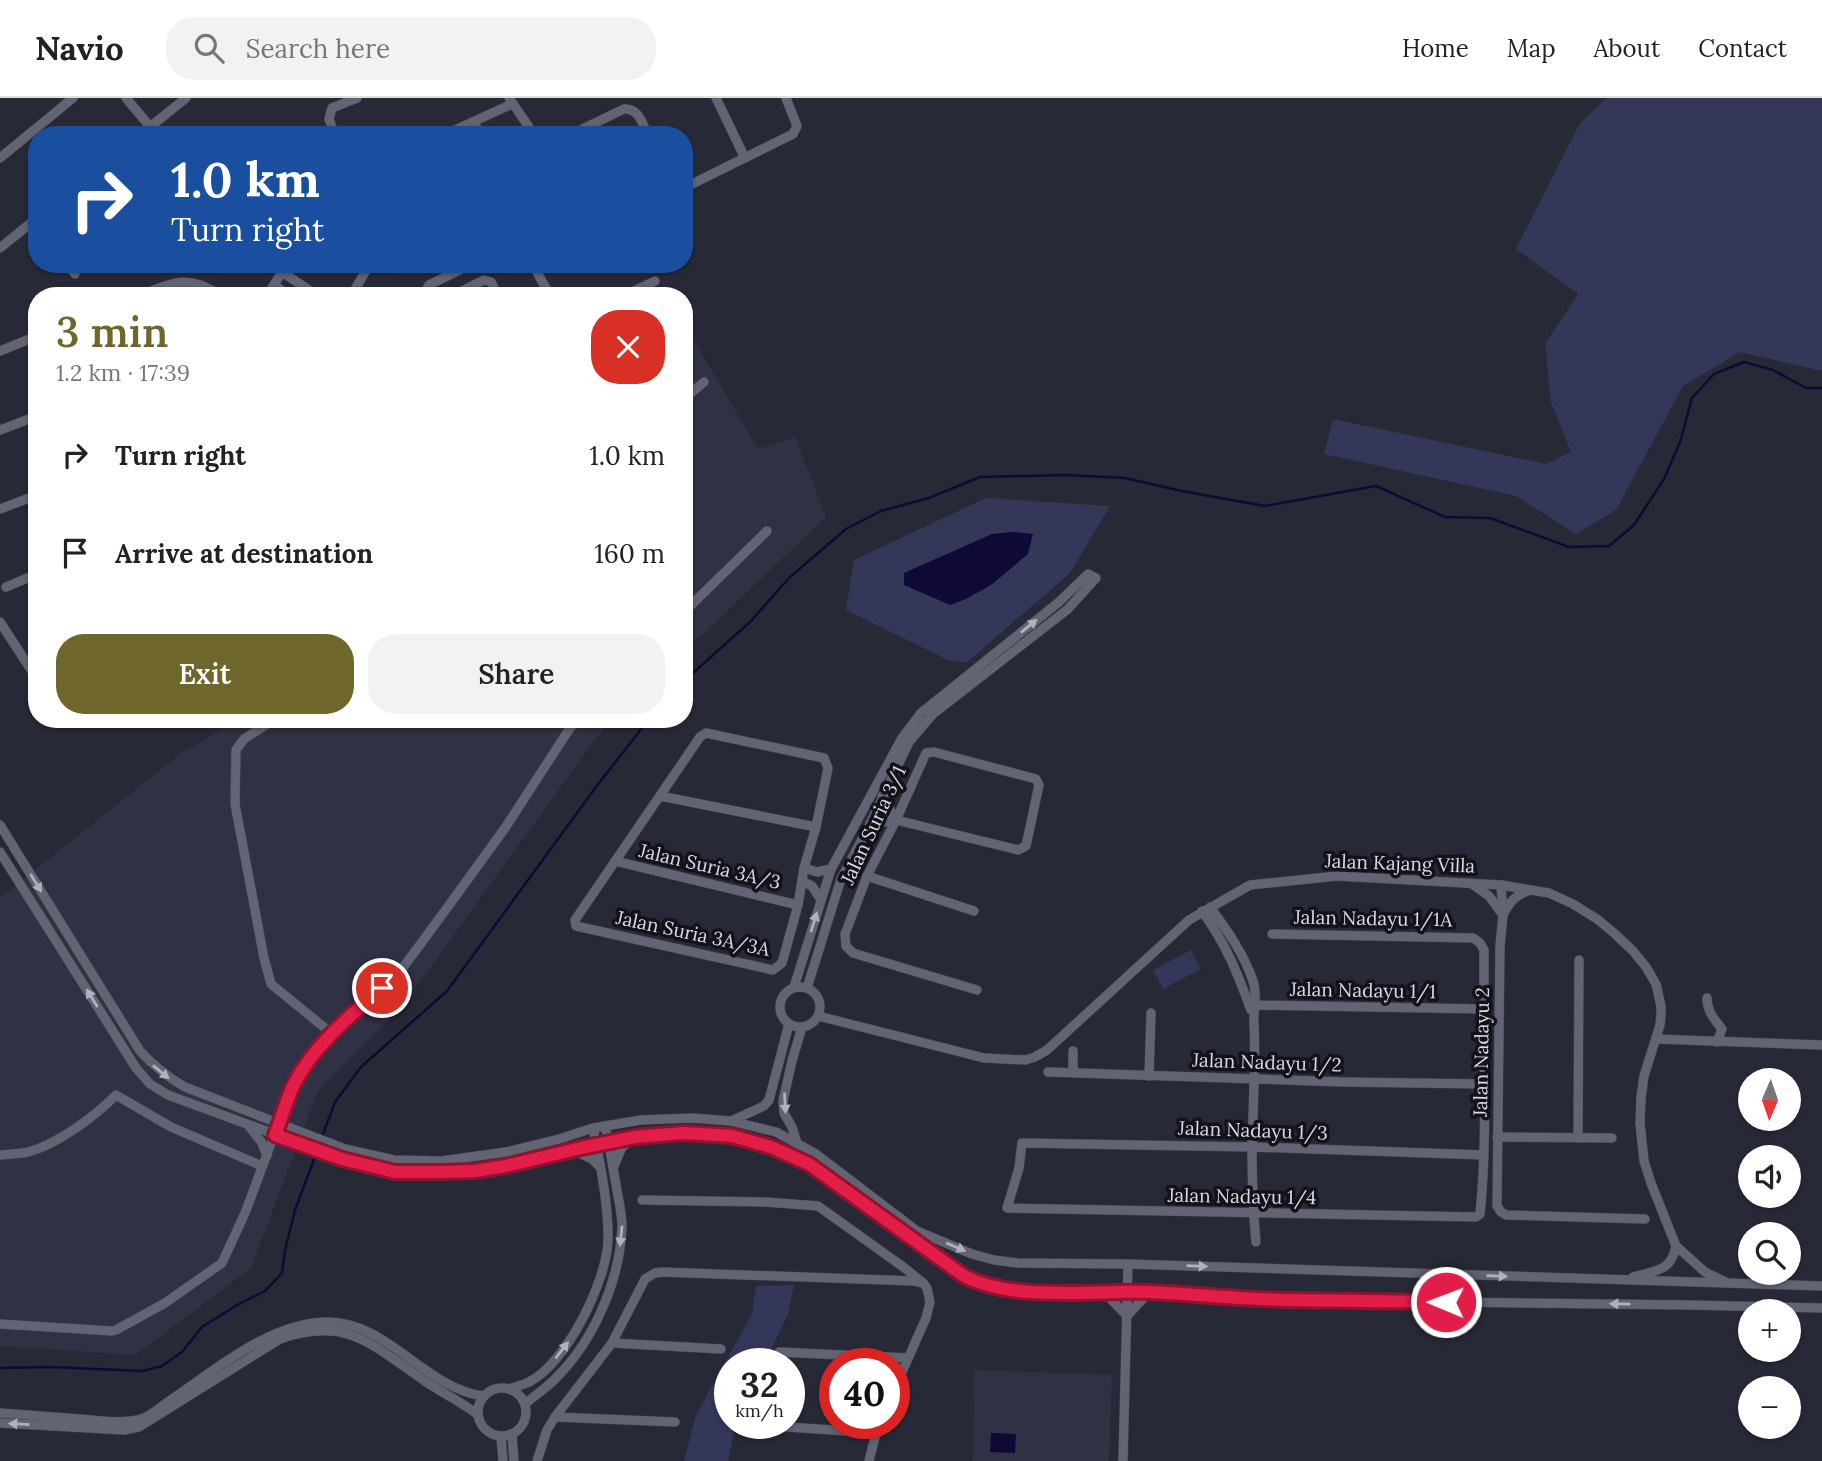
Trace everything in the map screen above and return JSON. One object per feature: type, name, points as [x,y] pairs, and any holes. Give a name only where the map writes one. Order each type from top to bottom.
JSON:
[{"type":"street","points":[[39,126],[73,98]]},
{"type":"street","points":[[126,98],[149,126]]},
{"type":"street","points":[[151,126],[186,98]]},
{"type":"street","points":[[332,126],[329,119],[332,108],[357,98]]},
{"type":"street","points":[[716,98],[745,158]]},
{"type":"street","points":[[693,184],[793,134],[797,125],[786,98]]},
{"type":"street","points":[[464,126],[511,101],[528,126]]},
{"type":"street","points":[[589,126],[624,109],[637,113],[644,126]]},
{"type":"street","points":[[473,122],[476,126]]},
{"type":"street","points":[[0,158],[28,135]]},
{"type":"street","points":[[0,248],[28,228]]},
{"type":"street","points":[[277,287],[274,285],[281,273]]},
{"type":"street","points":[[290,273],[307,287]]},
{"type":"street","points":[[428,287],[454,273]]},
{"type":"street","points":[[470,287],[484,280],[491,282],[494,287]]},
{"type":"street","points":[[166,287],[184,281],[206,287]]},
{"type":"street","points":[[642,287],[655,281]]},
{"type":"street","points":[[0,351],[28,340]]},
{"type":"street","points":[[693,391],[704,382]]},
{"type":"street","points":[[0,430],[28,419]]},
{"type":"street","points":[[0,509],[28,498]]},
{"type":"street","points":[[693,603],[767,531]]},
{"type":"street","points":[[794,988],[831,869],[902,738],[921,713],[1059,602],[1088,574],[1096,578],[1068,609],[933,714],[909,742],[841,879],[807,988]]},
{"type":"street","points":[[6,587],[28,578]]},
{"type":"street","points":[[0,622],[28,665]]},
{"type":"street","points":[[261,728],[244,739],[236,750],[235,804],[264,958],[271,984],[331,1033]]},
{"type":"street","points":[[0,1324],[112,1331],[165,1303],[222,1263],[245,1213],[293,1085],[302,1071],[331,1033],[399,973],[505,828],[570,728]]},
{"type":"street","name":"Jalan Suria 3A/3A","points":[[615,861],[575,920],[576,926],[773,970],[782,963],[816,827],[828,768],[824,758],[706,733],[660,796]]},
{"type":"street","name":"Jalan Suria 3/1","points":[[896,820],[1018,850],[1026,846],[1039,785],[1036,779],[934,751],[926,753],[867,876],[845,934],[846,946],[853,953],[976,990]]},
{"type":"street","points":[[615,861],[660,796],[816,827]]},
{"type":"street","points":[[870,824],[896,820],[882,796]]},
{"type":"street","points":[[0,825],[140,1051],[169,1078],[185,1087],[299,1131],[344,1154]]},
{"type":"street","points":[[0,852],[136,1068],[150,1084],[168,1096],[275,1135],[344,1154],[395,1172],[463,1171],[506,1166],[635,1137],[683,1133],[732,1136],[771,1147],[809,1164],[964,1276],[1006,1289],[1038,1292],[1149,1292],[1285,1300],[1822,1308]]},
{"type":"street","name":"Jalan Suria 3A/3","points":[[615,861],[798,905]]},
{"type":"street","points":[[804,868],[817,872],[831,869]]},
{"type":"street","points":[[867,876],[974,911]]},
{"type":"street","name":"Jalan Kajang Villa","points":[[818,1016],[984,1058],[1025,1060],[1047,1050],[1189,920],[1250,885],[1337,876],[1501,885],[1549,893],[1597,919],[1633,951],[1656,984],[1661,1015],[1644,1076],[1641,1098],[1640,1134],[1644,1161],[1676,1246],[1705,1272],[1727,1283]]},
{"type":"street","points":[[802,881],[812,886],[821,901]]},
{"type":"street","points":[[1471,883],[1489,896],[1503,915],[1510,902],[1521,893],[1533,890]]},
{"type":"street","name":"Jalan Nadayu 2","points":[[1501,885],[1503,915],[1500,946],[1497,1206],[1506,1215],[1645,1219]]},
{"type":"street","points":[[1216,922],[1225,899]]},
{"type":"street","points":[[1206,909],[1244,961],[1254,983],[1252,1005],[1256,1079],[1252,1147],[1256,1242]]},
{"type":"street","points":[[1189,920],[1216,922]]},
{"type":"street","name":"Jalan Nadayu 1/1A","points":[[1272,934],[1473,938],[1484,950],[1484,1009]]},
{"type":"street","points":[[1229,944],[1234,965],[1252,1005]]},
{"type":"street","points":[[1578,1138],[1579,960]]},
{"type":"street","points":[[1234,965],[1244,961]]},
{"type":"street","points":[[794,988],[807,988],[820,1003],[818,1016],[802,1027],[784,1020],[779,1007],[783,995],[794,988]]},
{"type":"street","points":[[1707,998],[1707,1007],[1722,1029],[1717,1042]]},
{"type":"street","name":"Jalan Nadayu 1/1","points":[[1252,1005],[1484,1009]]},
{"type":"street","points":[[1484,1009],[1484,1155]]},
{"type":"street","points":[[1149,1076],[1151,1013]]},
{"type":"street","points":[[731,1121],[769,1101],[789,1024]]},
{"type":"street","points":[[797,1143],[784,1113],[783,1101],[802,1027]]},
{"type":"street","points":[[1656,1039],[1822,1045]]},
{"type":"street","points":[[1073,1051],[1073,1073]]},
{"type":"street","name":"Jalan Nadayu 1/2","points":[[1048,1073],[1485,1084]]},
{"type":"street","points":[[0,1155],[27,1152],[54,1141],[108,1104],[116,1095],[171,1127],[261,1166]]},
{"type":"street","name":"Jalan Kajang Villa","points":[[344,1154],[394,1160],[441,1161],[506,1152],[593,1128],[641,1120],[692,1118],[731,1121],[774,1131],[797,1143],[816,1154],[917,1231],[972,1254],[994,1260],[1017,1263],[1128,1264],[1822,1286]]},
{"type":"street","points":[[247,1124],[268,1153]]},
{"type":"street","points":[[525,1404],[570,1363],[601,1310],[612,1282],[620,1249],[622,1224],[605,1126]]},
{"type":"street","points":[[509,1389],[530,1382],[545,1371],[576,1331],[594,1295],[605,1261],[608,1241],[593,1128]]},
{"type":"street","points":[[613,1169],[622,1147],[635,1137]]},
{"type":"street","points":[[1497,1137],[1612,1138]]},
{"type":"street","points":[[268,1153],[281,1142],[293,1141]]},
{"type":"street","name":"Jalan Nadayu 1/3","points":[[1007,1208],[1019,1168],[1022,1143],[1484,1155]]},
{"type":"street","points":[[572,1150],[593,1159],[600,1168]]},
{"type":"street","name":"Jalan Nadayu 1/4","points":[[1007,1208],[1476,1217],[1480,1214],[1484,1155]]},
{"type":"street","points":[[642,1200],[766,1202],[818,1206],[906,1269],[927,1288],[930,1302],[928,1310],[910,1354]]},
{"type":"street","points":[[1625,1280],[1666,1267],[1674,1259],[1676,1246]]},
{"type":"street","points":[[1123,1461],[1128,1264]]},
{"type":"street","points":[[899,1282],[907,1276],[906,1269]]},
{"type":"street","points":[[537,1461],[547,1430],[555,1416],[612,1343],[645,1279],[655,1273],[923,1283]]},
{"type":"street","points":[[1127,1316],[1149,1292]]},
{"type":"street","points":[[1105,1293],[1127,1316]]},
{"type":"street","points":[[0,1413],[116,1421],[144,1418],[272,1334],[308,1323],[350,1325],[390,1345],[445,1383],[469,1394],[483,1396]]},
{"type":"street","points":[[0,1423],[124,1430],[139,1427],[280,1339],[299,1332],[317,1330],[351,1334],[369,1342],[477,1414]]},
{"type":"street","points":[[612,1343],[714,1349]]},
{"type":"street","points":[[499,1388],[516,1392],[525,1404],[526,1416],[517,1431],[501,1437],[481,1426],[477,1414],[483,1396],[490,1390],[499,1388]]},
{"type":"street","points":[[555,1416],[675,1422]]},
{"type":"street","points":[[512,1434],[514,1461]]},
{"type":"street","points":[[501,1437],[503,1461]]},
{"type":"street","points":[[869,1461],[874,1439]]},
{"type":"shaded area","points":[[1607,98],[1822,98],[1822,371],[1740,352],[1683,386],[1616,510],[1576,534],[1516,496],[1324,454],[1333,419],[1546,464],[1571,452],[1551,402],[1545,344],[1578,294],[1516,249],[1580,123]]},
{"type":"shaded area","points":[[693,338],[758,449],[795,437],[826,517],[693,643]]},
{"type":"shaded area","points":[[986,498],[1110,506],[1070,573],[966,663],[948,660],[846,610],[854,560]]},
{"type":"shaded area","points":[[992,534],[1033,534],[1028,554],[991,585],[966,599],[950,605],[904,585],[904,573]]},
{"type":"shaded area","points":[[225,728],[605,728],[401,1008],[318,1091],[251,1268],[136,1355],[0,1346],[0,898],[180,754]]},
{"type":"shaded area","points":[[1191,950],[1201,969],[1163,989],[1153,970]]},
{"type":"shaded area","points":[[794,1285],[788,1314],[772,1348],[733,1348],[752,1314],[756,1286]]},
{"type":"shaded area","points":[[974,1370],[1112,1375],[1109,1461],[973,1461]]},
{"type":"shaded area","points":[[714,1383],[714,1439],[733,1439],[728,1461],[684,1461],[696,1415]]},
{"type":"shaded area","points":[[991,1433],[1016,1434],[1015,1453],[990,1452]]},
{"type":"waterway","points":[[693,673],[750,622],[790,577],[846,529],[881,511],[929,498],[980,477],[1066,475],[1125,478],[1265,506],[1376,486],[1445,517],[1490,518],[1569,547],[1609,546],[1634,525],[1664,479],[1680,442],[1692,398],[1714,374],[1744,362],[1773,370],[1806,388],[1822,388]]},
{"type":"waterway","points":[[318,1147],[335,1102],[361,1067],[447,991],[642,728]]},
{"type":"waterway","points":[[0,1368],[143,1371],[162,1366],[182,1352],[202,1327],[265,1291],[282,1273],[295,1210],[316,1154]]},
{"type":"route","points":[[382,988],[331,1033],[302,1071],[293,1085],[275,1135],[342,1159],[395,1172],[475,1171],[635,1137],[683,1133],[732,1136],[771,1147],[809,1164],[964,1276],[1006,1289],[1038,1292],[1149,1292],[1285,1300],[1446,1302]]}]
